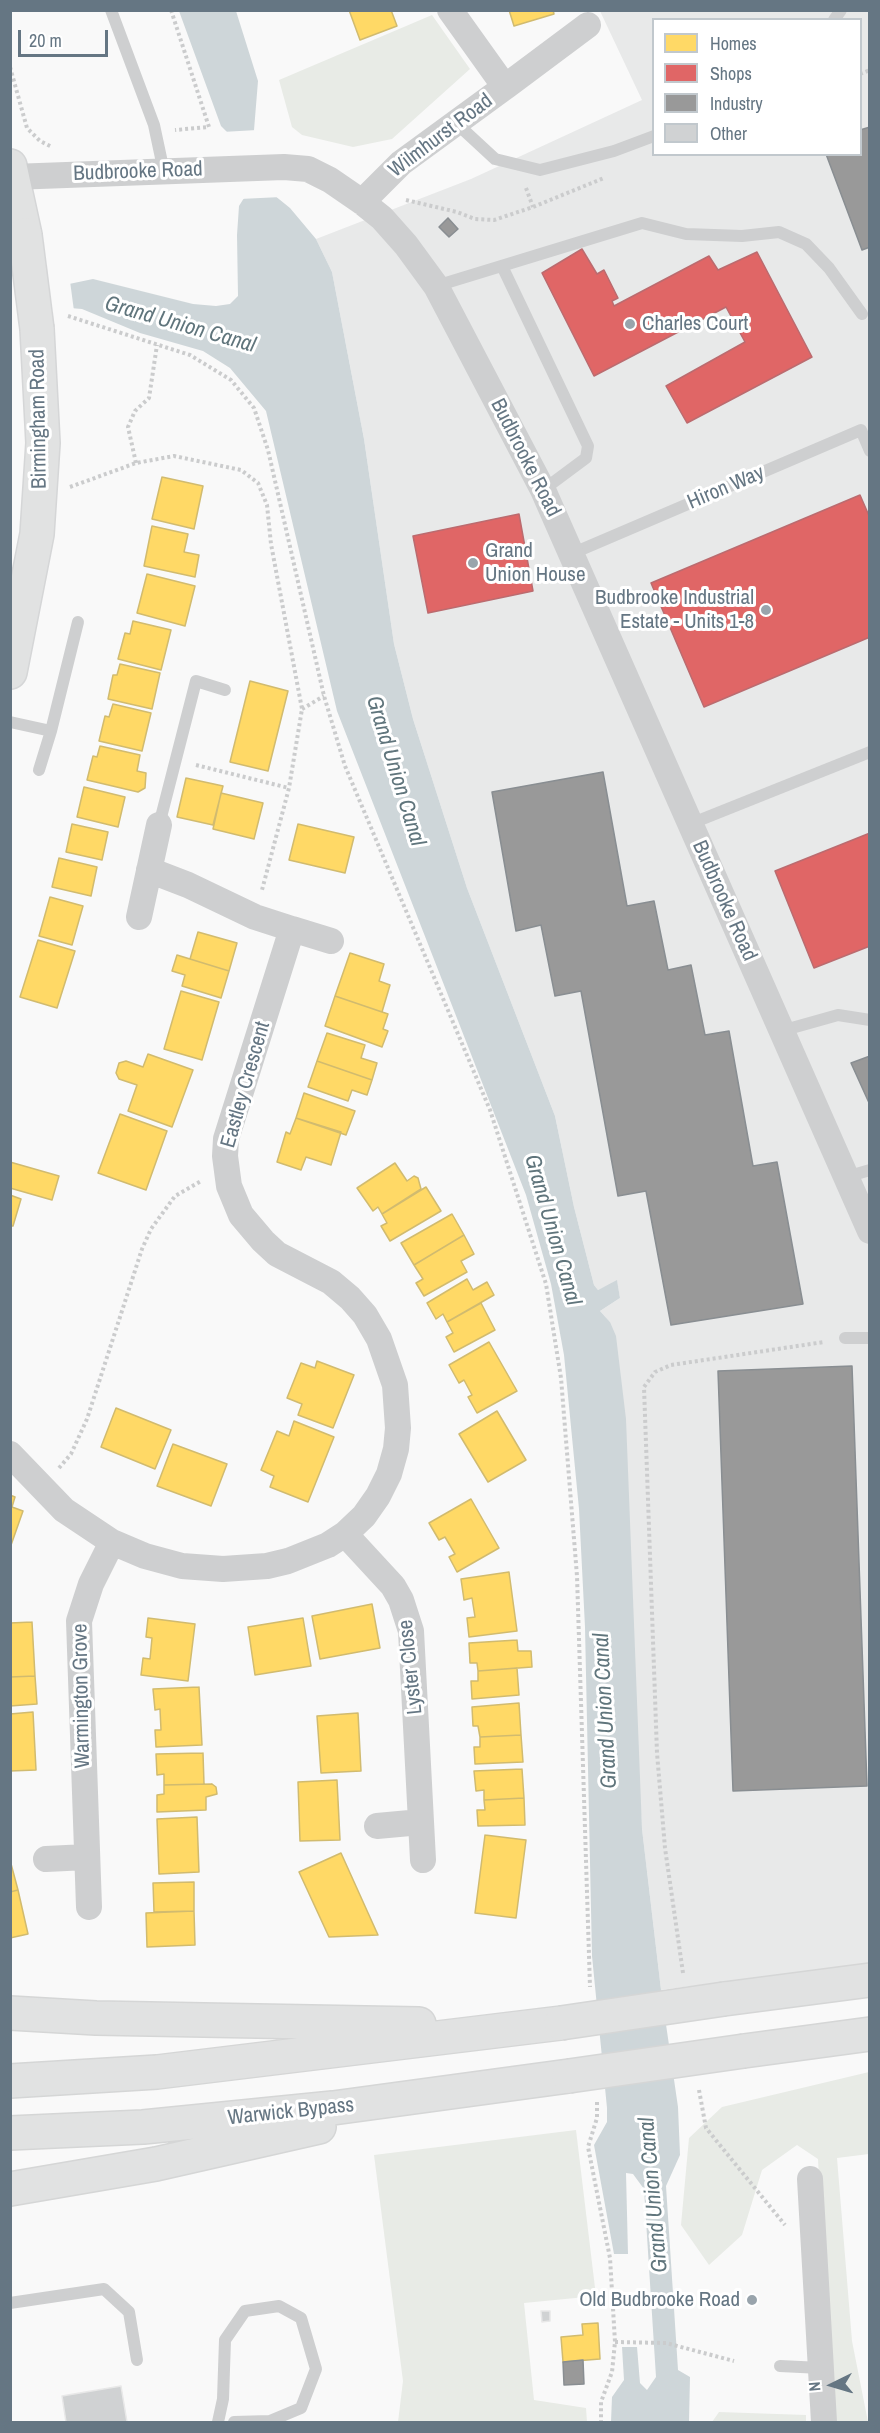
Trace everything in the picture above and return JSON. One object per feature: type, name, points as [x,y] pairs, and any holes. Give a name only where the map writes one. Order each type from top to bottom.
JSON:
[{"type":"main road","name":"Birmingham Road","points":[[10,672],[37,534],[47,335],[11,171]]},
{"type":"main road","points":[[10,2081],[157,2072],[547,2025],[870,1980]]},
{"type":"main road","points":[[10,2013],[96,2018],[547,2025]]},
{"type":"main road","name":"Warwick Bypass","points":[[10,2133],[143,2127],[309,2110],[870,2034]]},
{"type":"main road","points":[[10,2189],[156,2164],[520,2082]]},
{"type":"street","name":"Wilmhurst Road","points":[[362,202],[400,163],[505,87],[450,10]]},
{"type":"street","points":[[505,87],[588,25]]},
{"type":"street","name":"Budbrooke Road","points":[[11,171],[164,172],[284,167],[308,169],[330,180],[362,202],[398,236],[436,286],[543,490],[781,1031],[858,1173],[870,1231]]},
{"type":"street","points":[[139,917],[159,825]]},
{"type":"street","points":[[149,870],[188,885],[255,917],[331,941]]},
{"type":"street","name":"Eastley Crescent","points":[[10,1454],[39,1487],[87,1528],[145,1556],[182,1566],[246,1569],[288,1561],[328,1545],[345,1534],[364,1516],[378,1496],[389,1473],[396,1449],[397,1407],[389,1364],[374,1331],[350,1298],[331,1282],[277,1254],[251,1228],[234,1200],[226,1172],[226,1139],[292,929]]},
{"type":"street","name":"Lyster Close","points":[[345,1534],[393,1586],[401,1600],[411,1631],[423,1860]]},
{"type":"street","name":"Warmington Grove","points":[[89,1906],[79,1621],[91,1584],[112,1542]]},
{"type":"street","points":[[377,1826],[421,1822]]},
{"type":"street","points":[[46,1859],[87,1857]]},
{"type":"street","points":[[810,2179],[824,2422]]},
{"type":"lane","points":[[111,10],[154,125],[164,172]]},
{"type":"lane","points":[[455,122],[495,159],[540,170],[614,151],[652,137]]},
{"type":"lane","points":[[436,286],[642,223],[686,234],[742,236],[779,232],[806,244],[829,268],[862,314]]},
{"type":"lane","points":[[502,266],[588,446],[586,458],[543,490]]},
{"type":"lane","name":"Hiron Way","points":[[571,554],[861,430],[870,451]]},
{"type":"lane","points":[[39,770],[78,622]]},
{"type":"lane","points":[[159,825],[196,681],[225,690]]},
{"type":"lane","points":[[10,722],[51,731]]},
{"type":"lane","points":[[690,824],[870,752]]},
{"type":"lane","points":[[781,1031],[838,1015],[870,1020]]},
{"type":"lane","points":[[845,1338],[870,1338]]},
{"type":"lane","points":[[10,2303],[104,2289],[129,2312],[136,2360]]},
{"type":"lane","points":[[218,2422],[223,2399],[225,2340],[245,2311],[279,2306],[301,2318],[316,2369],[301,2408],[270,2421],[234,2422]]},
{"type":"lane","points":[[780,2366],[821,2368]]},
{"type":"path","points":[[154,125],[172,130],[209,127],[171,10]]},
{"type":"path","points":[[10,66],[27,128],[40,141],[53,147]]},
{"type":"path","points":[[406,200],[475,219],[494,220],[608,176]]},
{"type":"path","points":[[47,335],[157,345],[190,355],[231,380],[254,408],[268,450],[324,696],[345,766],[490,1110],[546,1284],[561,1378],[577,1576],[591,1993]]},
{"type":"path","points":[[136,463],[128,427],[135,411],[149,398],[157,345]]},
{"type":"path","points":[[64,488],[136,463],[174,456],[189,457],[215,466],[242,470],[258,483],[267,505],[271,544],[302,709],[289,788],[255,917]]},
{"type":"path","points":[[302,709],[324,696]]},
{"type":"path","points":[[177,760],[289,788]]},
{"type":"path","points":[[39,1487],[71,1454],[78,1440],[142,1249],[151,1229],[175,1196],[208,1178],[226,1172]]},
{"type":"path","points":[[684,1979],[665,1848],[657,1752],[644,1387],[655,1372],[671,1365],[845,1338]]},
{"type":"path","points":[[699,2085],[706,2128],[786,2227]]},
{"type":"path","points":[[596,2095],[597,2118],[588,2147],[610,2258],[615,2342],[612,2372],[601,2402],[602,2422]]},
{"type":"path","points":[[615,2342],[666,2343],[734,2361]]},
{"type":"shaded area","points":[[600,11],[869,11],[869,1963],[661,1990],[642,1829],[610,1322],[600,1311],[620,1298],[617,1281],[598,1290],[594,1285],[574,1207],[555,1116],[467,888],[413,719],[394,644],[364,439],[332,272],[316,239],[471,179],[642,100]]},
{"type":"shaded area","points":[[432,15],[470,69],[392,139],[353,147],[302,135],[292,127],[279,80]]},
{"type":"shaded area","points":[[869,2072],[869,2154],[837,2158],[852,2341],[868,2422],[831,2422],[818,2159],[797,2145],[762,2170],[742,2235],[709,2265],[681,2225],[689,2138],[722,2107]]},
{"type":"shaded area","points":[[576,2130],[596,2296],[524,2303],[534,2400],[586,2408],[587,2422],[398,2422],[403,2381],[374,2155]]},
{"type":"shaded area","points":[[719,2412],[806,2415],[806,2422],[712,2422]]},
{"type":"water","name":"Grand Union Canal","points":[[179,11],[236,11],[258,81],[254,130],[269,191],[290,208],[316,239],[332,272],[364,439],[394,644],[413,719],[467,888],[555,1116],[574,1207],[594,1285],[598,1290],[617,1280],[620,1298],[600,1311],[610,1322],[616,1336],[626,1419],[642,1829],[661,1990],[678,2107],[680,2155],[666,2186],[678,2370],[690,2377],[689,2422],[611,2422],[612,2397],[624,2380],[622,2347],[637,2347],[640,2383],[647,2390],[656,2377],[644,2189],[633,2174],[626,2173],[628,2254],[614,2254],[594,2145],[607,2122],[607,2108],[592,1956],[585,1627],[579,1509],[564,1355],[551,1284],[526,1195],[337,711],[266,411],[230,368],[203,351],[140,333],[82,309],[70,308],[10,268],[69,284],[93,279],[193,304],[216,306],[230,304],[238,296],[237,235],[239,206],[244,198],[237,142],[221,126]]},
{"type":"pier","points":[[257,130],[271,190],[281,197],[240,199],[234,144],[222,132]]},
{"type":"pier","points":[[10,265],[70,281],[74,311],[10,299]]},
{"type":"building: Homes","points":[[349,10],[391,10],[397,26],[360,40]]},
{"type":"building: Homes","points":[[509,10],[553,10],[554,14],[514,26]]},
{"type":"building: Homes","points":[[162,477],[203,486],[194,529],[152,519]]},
{"type":"building: Homes","points":[[152,526],[188,534],[184,552],[199,555],[195,577],[144,566]]},
{"type":"building: Homes","points":[[147,574],[195,586],[185,626],[137,613]]},
{"type":"building: Homes","points":[[133,621],[171,630],[161,670],[118,659],[125,633],[130,634]]},
{"type":"building: Homes","points":[[120,664],[160,673],[152,709],[108,699],[113,675],[117,675]]},
{"type":"building: Homes","points":[[250,681],[288,691],[268,771],[230,762]]},
{"type":"building: Homes","points":[[113,704],[151,713],[142,751],[99,741],[105,716],[109,717]]},
{"type":"building: Homes","points":[[100,746],[140,755],[137,771],[146,773],[145,788],[138,792],[87,780],[93,756],[97,757]]},
{"type":"building: Homes","points":[[186,778],[223,786],[213,825],[177,817]]},
{"type":"building: Homes","points":[[84,787],[125,797],[118,827],[77,817]]},
{"type":"building: Homes","points":[[221,793],[263,803],[254,839],[213,829]]},
{"type":"building: Homes","points":[[72,824],[108,832],[102,860],[66,852]]},
{"type":"building: Homes","points":[[298,824],[354,837],[345,873],[289,860]]},
{"type":"building: Homes","points":[[59,858],[97,867],[91,896],[52,887]]},
{"type":"building: Homes","points":[[50,897],[83,906],[72,945],[39,936]]},
{"type":"building: Homes","points":[[198,932],[237,943],[229,971],[190,959]]},
{"type":"building: Homes","points":[[38,940],[75,951],[57,1008],[20,997]]},
{"type":"building: Homes","points":[[350,953],[384,964],[379,981],[390,985],[382,1012],[335,996]]},
{"type":"building: Homes","points":[[177,955],[229,971],[221,998],[182,986],[185,975],[172,971]]},
{"type":"building: Homes","points":[[181,991],[219,1002],[202,1060],[164,1049]]},
{"type":"building: Homes","points":[[335,996],[388,1014],[383,1029],[388,1031],[382,1047],[325,1026]]},
{"type":"building: Homes","points":[[327,1033],[365,1045],[361,1058],[377,1063],[372,1080],[317,1061]]},
{"type":"building: Homes","points":[[148,1054],[193,1070],[172,1127],[128,1111],[137,1085],[119,1079],[116,1073],[119,1063],[126,1061],[143,1067]]},
{"type":"building: Homes","points":[[317,1061],[372,1080],[367,1095],[352,1090],[348,1101],[308,1087]]},
{"type":"building: Homes","points":[[304,1093],[355,1111],[346,1135],[296,1118]]},
{"type":"building: Homes","points":[[120,1114],[167,1131],[146,1190],[98,1173]]},
{"type":"building: Homes","points":[[296,1118],[341,1132],[331,1165],[306,1157],[301,1170],[277,1162],[286,1132],[290,1134]]},
{"type":"building: Homes","points":[[10,1162],[59,1176],[52,1200],[10,1188]]},
{"type":"building: Homes","points":[[395,1163],[407,1181],[414,1176],[418,1178],[421,1189],[382,1214],[378,1207],[373,1211],[357,1188]]},
{"type":"building: Homes","points":[[426,1187],[441,1211],[390,1241],[381,1226],[387,1223],[382,1214]]},
{"type":"building: Homes","points":[[10,1195],[21,1199],[13,1226],[10,1226]]},
{"type":"building: Homes","points":[[452,1214],[464,1235],[414,1265],[401,1243]]},
{"type":"building: Homes","points":[[464,1235],[474,1254],[461,1261],[467,1272],[424,1296],[416,1283],[423,1279],[414,1265]]},
{"type":"building: Homes","points":[[467,1279],[473,1290],[487,1282],[494,1295],[447,1322],[443,1314],[436,1319],[427,1303]]},
{"type":"building: Homes","points":[[481,1303],[495,1330],[454,1352],[446,1337],[453,1333],[447,1322]]},
{"type":"building: Homes","points":[[489,1342],[517,1391],[477,1413],[468,1397],[472,1395],[464,1380],[459,1383],[449,1365]]},
{"type":"building: Homes","points":[[317,1361],[354,1375],[333,1428],[298,1415],[302,1404],[287,1398],[301,1363],[315,1368]]},
{"type":"building: Homes","points":[[116,1408],[171,1430],[155,1469],[101,1447]]},
{"type":"building: Homes","points":[[497,1411],[526,1460],[488,1482],[459,1434]]},
{"type":"building: Homes","points":[[294,1421],[334,1437],[308,1502],[270,1487],[274,1476],[261,1470],[277,1431],[289,1436]]},
{"type":"building: Homes","points":[[173,1444],[227,1464],[211,1506],[157,1486]]},
{"type":"building: Homes","points":[[10,1495],[15,1497],[12,1507],[23,1511],[10,1548]]},
{"type":"building: Homes","points":[[471,1499],[499,1548],[457,1572],[449,1557],[455,1554],[445,1537],[439,1540],[429,1523]]},
{"type":"building: Homes","points":[[509,1572],[517,1631],[469,1637],[467,1618],[475,1617],[472,1598],[464,1600],[461,1579]]},
{"type":"building: Homes","points":[[372,1604],[380,1648],[320,1659],[312,1616]]},
{"type":"building: Homes","points":[[148,1618],[195,1624],[188,1681],[141,1675],[143,1658],[150,1659],[152,1638],[146,1637]]},
{"type":"building: Homes","points":[[303,1618],[311,1666],[255,1675],[248,1627]]},
{"type":"building: Homes","points":[[32,1622],[35,1676],[10,1677],[10,1623]]},
{"type":"building: Homes","points":[[517,1640],[518,1651],[531,1651],[532,1667],[478,1671],[477,1663],[470,1663],[469,1643]]},
{"type":"building: Homes","points":[[517,1668],[519,1695],[472,1699],[471,1681],[478,1681],[478,1671]]},
{"type":"building: Homes","points":[[35,1676],[37,1704],[10,1706],[10,1677]]},
{"type":"building: Homes","points":[[199,1687],[202,1745],[156,1747],[155,1730],[161,1730],[160,1709],[155,1710],[153,1689]]},
{"type":"building: Homes","points":[[519,1703],[521,1735],[480,1737],[478,1726],[473,1726],[472,1707]]},
{"type":"building: Homes","points":[[33,1712],[36,1770],[10,1771],[10,1714]]},
{"type":"building: Homes","points":[[358,1713],[361,1771],[321,1773],[317,1716]]},
{"type":"building: Homes","points":[[521,1735],[523,1762],[475,1764],[474,1747],[480,1747],[480,1737]]},
{"type":"building: Homes","points":[[203,1753],[204,1784],[164,1785],[164,1774],[157,1775],[156,1754]]},
{"type":"building: Homes","points":[[522,1769],[524,1798],[484,1800],[484,1790],[476,1791],[474,1771]]},
{"type":"building: Homes","points":[[337,1780],[340,1840],[300,1841],[298,1782]]},
{"type":"building: Homes","points":[[212,1784],[216,1787],[217,1794],[206,1797],[206,1810],[157,1812],[157,1795],[164,1794],[164,1785]]},
{"type":"building: Homes","points":[[524,1798],[525,1825],[478,1826],[477,1810],[485,1810],[484,1800]]},
{"type":"building: Homes","points":[[197,1817],[199,1872],[159,1874],[157,1819]]},
{"type":"building: Homes","points":[[485,1835],[526,1840],[516,1918],[475,1913]]},
{"type":"building: Homes","points":[[341,1853],[378,1935],[329,1937],[299,1872]]},
{"type":"building: Homes","points":[[10,1860],[18,1890],[10,1892]]},
{"type":"building: Homes","points":[[194,1882],[194,1911],[154,1912],[153,1883]]},
{"type":"building: Homes","points":[[18,1890],[28,1934],[10,1938],[10,1892]]},
{"type":"building: Homes","points":[[194,1911],[195,1945],[147,1947],[146,1913]]},
{"type":"building: Homes","points":[[598,2323],[600,2359],[563,2362],[561,2337],[583,2335],[582,2324]]},
{"type":"building: Shops","name":"Charles Court","points":[[582,249],[597,274],[604,270],[618,298],[612,301],[614,306],[709,256],[718,270],[757,252],[812,357],[687,423],[666,386],[745,342],[726,307],[594,376],[542,273]]},
{"type":"building: Shops","name":"Budbrooke Industrial Estate - Units 1-8","points":[[860,495],[870,518],[870,637],[704,707],[651,583]]},
{"type":"building: Shops","name":"Grand Union House","points":[[519,514],[533,591],[428,613],[413,536]]},
{"type":"building: Shops","points":[[870,833],[870,946],[814,968],[775,871]]},
{"type":"building: Industry","points":[[870,127],[870,247],[862,250],[827,156],[862,156],[862,129]]},
{"type":"building: Industry","points":[[448,218],[458,229],[449,237],[439,227]]},
{"type":"building: Industry","points":[[603,772],[627,906],[654,901],[668,970],[691,965],[705,1035],[729,1031],[753,1166],[777,1162],[803,1304],[671,1325],[646,1191],[618,1196],[581,991],[555,996],[541,925],[516,931],[492,792]]},
{"type":"building: Industry","points":[[870,1056],[870,1105],[851,1063]]},
{"type":"building: Industry","points":[[852,1366],[867,1786],[733,1791],[718,1371]]},
{"type":"building: Industry","points":[[583,2360],[584,2384],[564,2385],[563,2362]]},
{"type":"building: Other","points":[[541,2311],[550,2311],[550,2321],[542,2322]]},
{"type":"building: Other","points":[[121,2386],[127,2422],[66,2422],[62,2396]]},
{"type":"place","name":"Charles Court","points":[[630,324]]},
{"type":"place","name":"Grand Union House","points":[[473,563]]},
{"type":"place","name":"Budbrooke Industrial Estate - Units 1-8","points":[[766,610]]},
{"type":"place","name":"Old Budbrooke Road","points":[[752,2300]]}]
